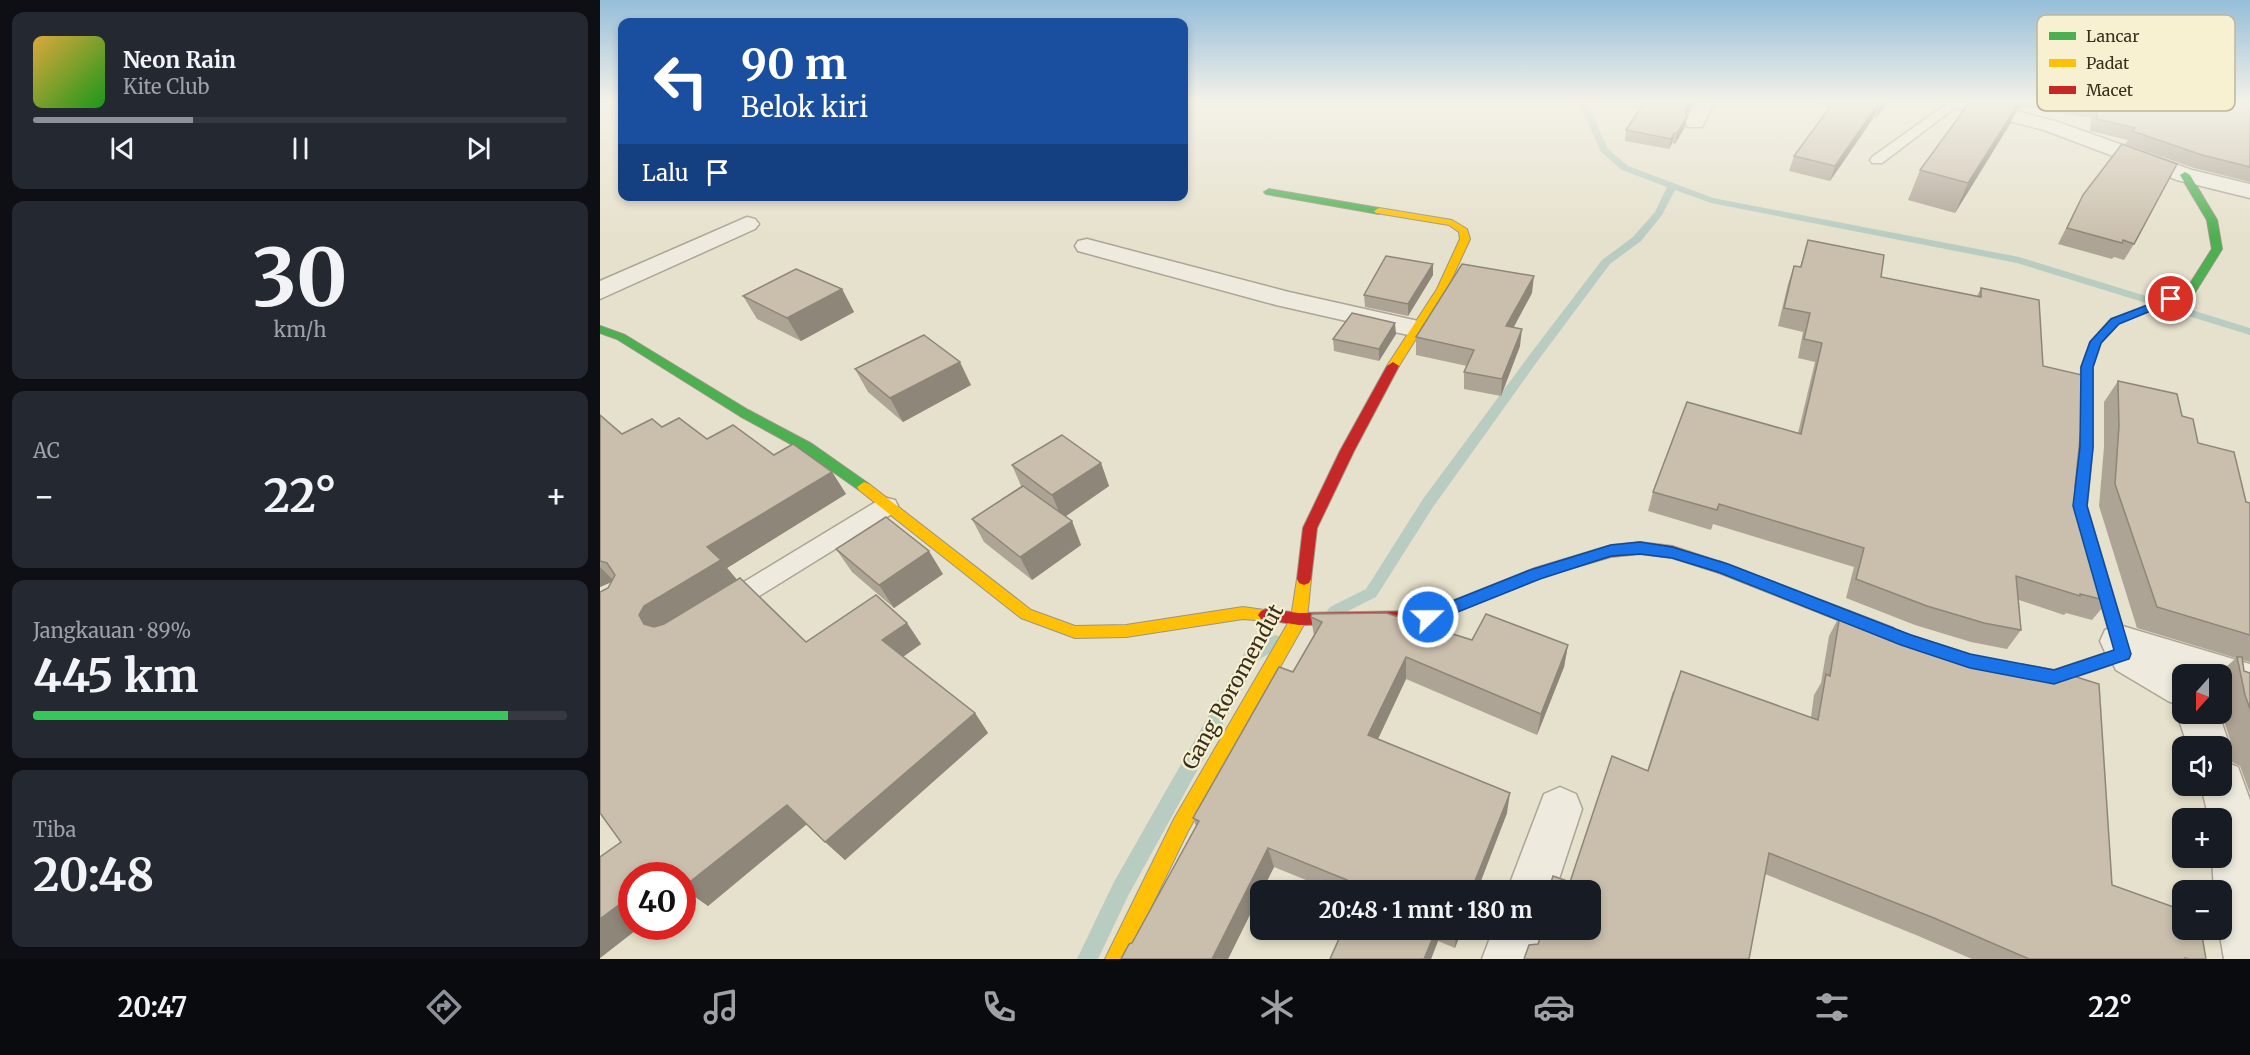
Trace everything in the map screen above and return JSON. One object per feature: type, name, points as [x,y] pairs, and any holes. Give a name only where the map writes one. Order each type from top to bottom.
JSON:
[{"type":"street","points":[[2110,148],[2185,175],[2250,191]]},
{"type":"street","points":[[2172,682],[2121,648],[2080,506],[2086,447],[2087,367],[2096,342],[2115,321],[2190,292],[2217,249],[2212,220],[2185,175]]},
{"type":"street","name":"Gang Roromendut","points":[[1115,959],[1181,825],[1299,619],[1310,528],[1347,451],[1402,351],[1442,288],[1465,239],[1464,231],[1452,223],[1269,192]]},
{"type":"street","points":[[600,291],[747,224]]},
{"type":"street","points":[[1087,246],[1285,299],[1417,329]]},
{"type":"street","points":[[600,329],[621,337],[744,413],[807,447],[847,474],[1026,614],[1076,632],[1126,631],[1243,613],[1299,619],[1428,617],[1535,574],[1611,551],[1640,548],[1672,552],[1723,568],[1896,636]]},
{"type":"street","points":[[2012,669],[2054,677],[2121,648],[2250,681]]},
{"type":"street","points":[[2226,796],[2230,807],[2239,900],[2249,959]]},
{"type":"street","points":[[1535,880],[1560,809]]},
{"type":"street","points":[[1508,959],[1515,940]]},
{"type":"lane","points":[[1877,160],[1894,148]]},
{"type":"lane","points":[[705,618],[887,506]]},
{"type":"building","points":[[1800,148],[1848,148],[1835,166],[1794,156]]},
{"type":"building","points":[[1936,148],[1990,148],[1968,183],[1920,170]]},
{"type":"building","points":[[2119,148],[2132,148],[2177,164],[2134,244],[2123,240],[2122,243],[2067,228],[2083,195]]},
{"type":"building","points":[[2181,148],[2250,148],[2250,167]]},
{"type":"building","points":[[1808,240],[1884,255],[1881,277],[1981,297],[1981,288],[2039,300],[2043,366],[2082,375],[2081,428],[2075,487],[2108,601],[2080,594],[2080,596],[2016,576],[2021,630],[1984,623],[1927,606],[1856,579],[1864,548],[1719,504],[1717,510],[1653,492],[1687,402],[1801,434],[1822,343],[1804,339],[1810,313],[1784,308],[1794,266],[1801,267]]},
{"type":"building","points":[[1386,256],[1433,264],[1408,304],[1364,295]]},
{"type":"building","points":[[1462,264],[1534,276],[1506,326],[1522,329],[1502,379],[1464,372],[1474,350],[1416,337]]},
{"type":"building","points":[[796,269],[842,289],[787,318],[743,296]]},
{"type":"building","points":[[1352,313],[1395,323],[1379,349],[1333,339]]},
{"type":"building","points":[[924,335],[960,362],[890,398],[855,369]]},
{"type":"building","points":[[2118,381],[2177,394],[2182,416],[2193,419],[2198,443],[2234,452],[2246,502],[2250,503],[2250,635],[2157,607],[2115,484],[2119,426]]},
{"type":"building","points":[[600,415],[622,434],[652,419],[662,427],[679,418],[707,439],[733,425],[774,455],[793,444],[832,472],[707,547],[721,560],[644,606],[639,615],[644,624],[654,627],[664,624],[740,578],[806,642],[876,595],[907,623],[882,640],[975,713],[825,842],[787,805],[696,877],[696,862],[618,862],[618,906],[600,919],[600,857],[621,842],[600,813],[600,592],[608,588],[615,575],[607,563],[600,561]]},
{"type":"building","points":[[1062,435],[1101,463],[1052,495],[1012,465]]},
{"type":"building","points":[[1023,486],[1072,521],[1020,557],[972,519]]},
{"type":"building","points":[[886,517],[929,551],[879,585],[836,549]]},
{"type":"building","points":[[1849,611],[1905,633],[1985,659],[2073,676],[2099,684],[2112,885],[2172,906],[2172,940],[2203,940],[2206,959],[2029,959],[1934,918],[1769,853],[1749,959],[1524,959],[1529,945],[1538,944],[1539,940],[1601,940],[1601,880],[1571,880],[1612,756],[1648,771],[1681,671],[1818,720],[1826,674],[1830,676],[1840,615],[1847,617]]},
{"type":"building","points":[[1386,613],[1472,640],[1486,614],[1568,645],[1541,714],[1406,657],[1368,735],[1510,793],[1475,880],[1347,880],[1268,848],[1212,959],[1121,959],[1199,821],[1193,818],[1279,667],[1293,672],[1322,622],[1311,617],[1312,614]]},
{"type":"building","points":[[2237,657],[2242,657],[2244,671],[2250,673],[2250,709],[2245,695]]},
{"type":"building","points":[[1553,876],[1564,880],[1552,880]]},
{"type":"building","points":[[1339,940],[1432,940],[1424,959],[1330,959]]},
{"type":"waterway","points":[[1603,148],[1625,168],[1711,200],[2019,260],[2250,332]]},
{"type":"waterway","points":[[1335,611],[1371,593],[1428,503],[1535,356],[1606,262],[1637,239],[1659,213],[1672,186]]},
{"type":"waterway","points":[[1087,959],[1121,889],[1252,655],[1275,642]]},
{"type":"traffic: fast","points":[[2177,297],[2190,292],[2217,249],[2212,220],[2185,175]]},
{"type":"traffic: fast","points":[[1269,192],[1379,211]]},
{"type":"traffic: fast","points":[[600,329],[621,337],[744,413],[807,447],[864,487]]},
{"type":"traffic: slow","points":[[1379,211],[1452,223],[1464,231],[1465,239],[1442,289],[1393,366]]},
{"type":"traffic: slow","points":[[864,487],[1026,614],[1075,632],[1126,631],[1243,613],[1266,615]]},
{"type":"traffic: slow","points":[[1719,567],[1888,633]]},
{"type":"traffic: slow","points":[[1115,959],[1181,825],[1299,619],[1304,579]]},
{"type":"traffic: jam","points":[[2021,671],[2054,677],[2123,654],[2080,506],[2086,447],[2087,367],[2096,342],[2115,321],[2177,297]]},
{"type":"traffic: jam","points":[[1304,579],[1310,528],[1347,451],[1393,366]]},
{"type":"traffic: jam","points":[[1266,615],[1299,619],[1428,617],[1535,574],[1611,551],[1640,548],[1672,552],[1719,567]]},
{"type":"route","points":[[1428,617],[1535,574],[1611,551],[1640,548],[1672,552],[1723,568],[1907,640],[1970,661],[2054,677],[2123,654],[2080,506],[2086,447],[2087,367],[2096,342],[2115,321],[2171,299]]}]
